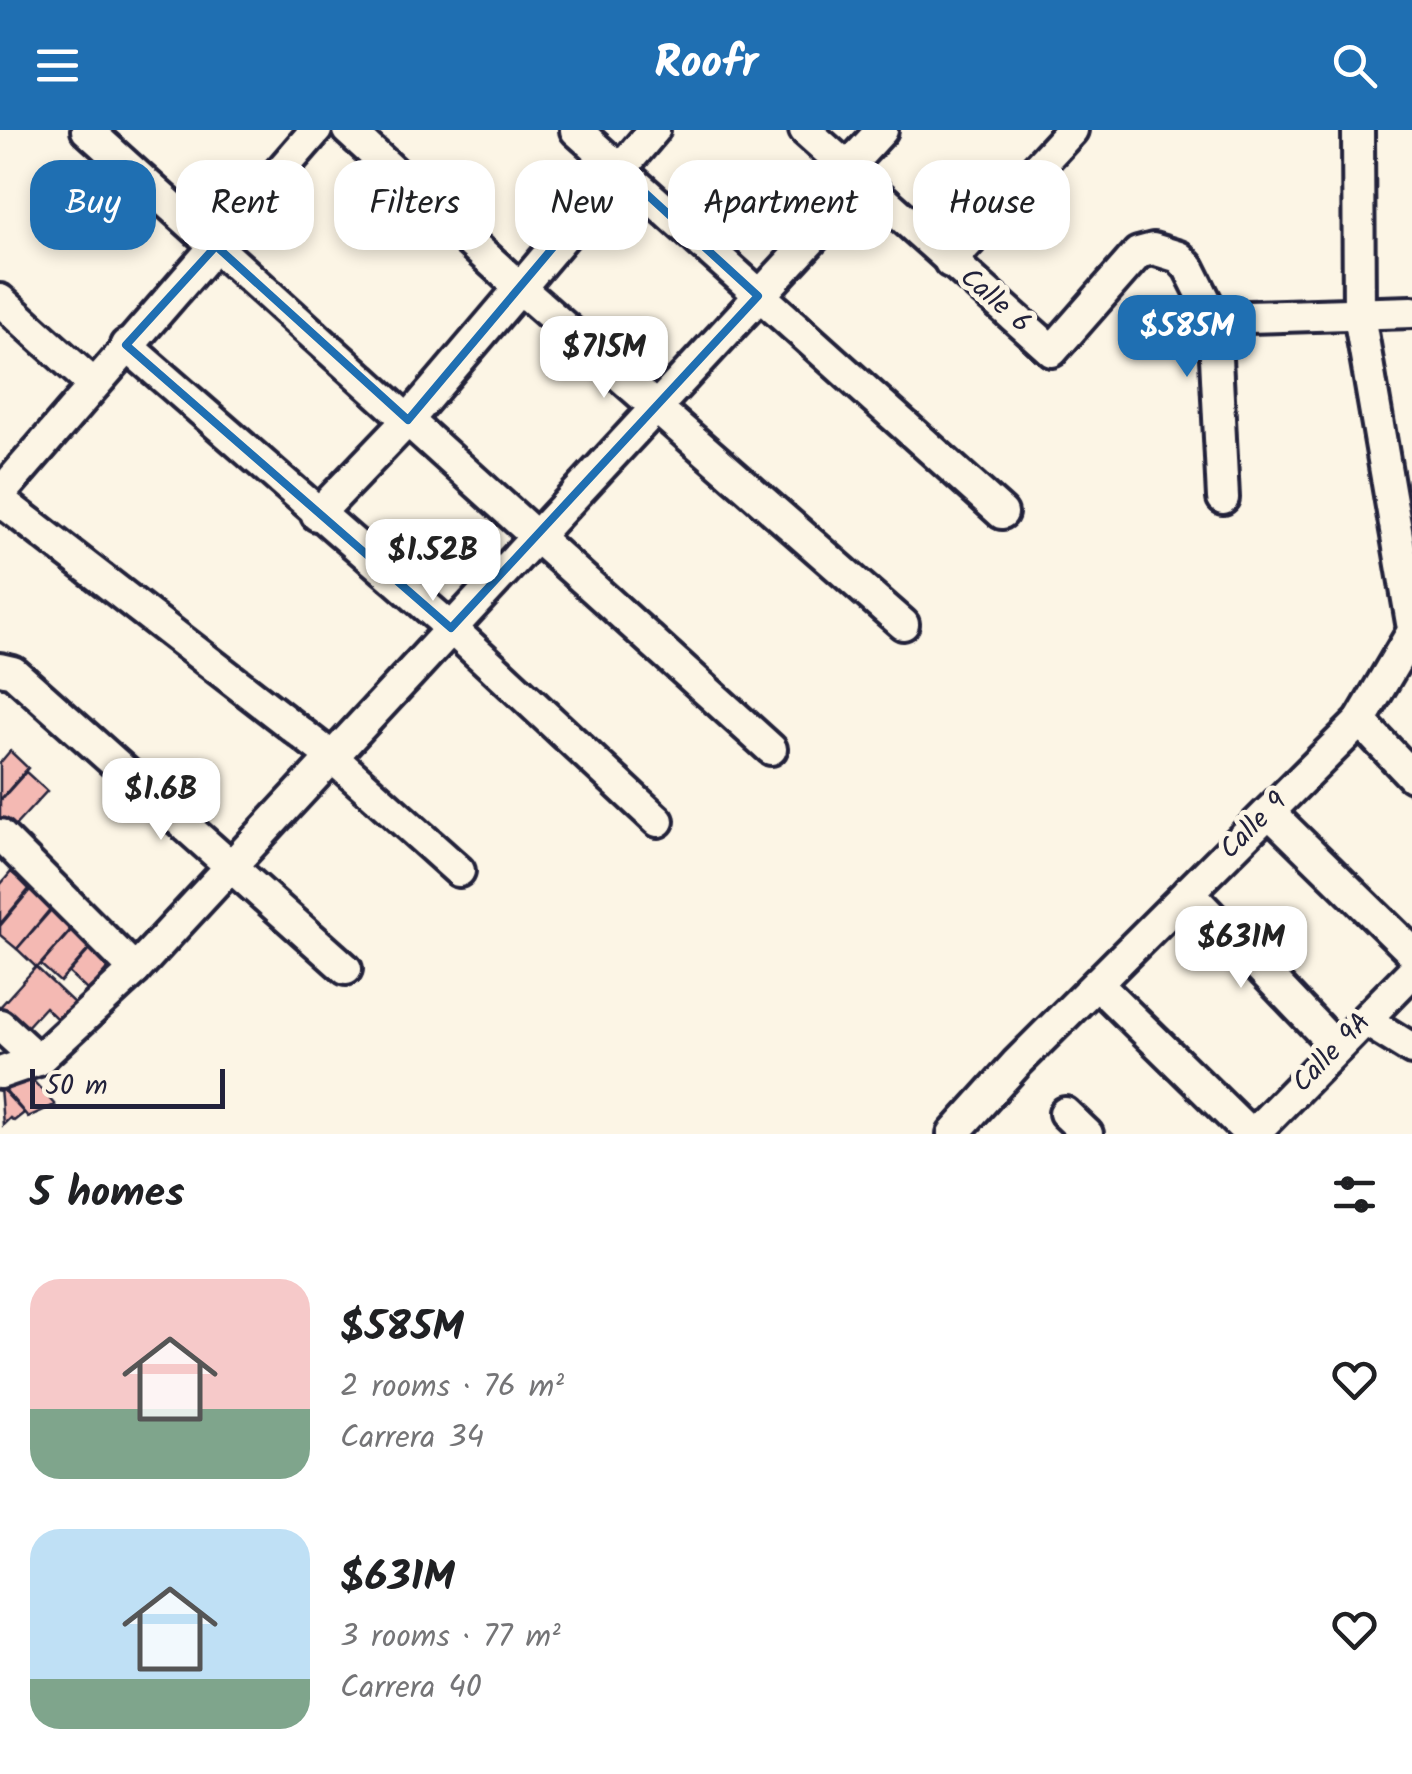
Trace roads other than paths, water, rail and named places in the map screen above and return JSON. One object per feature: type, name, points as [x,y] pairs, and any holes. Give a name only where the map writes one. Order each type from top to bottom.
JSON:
[{"type":"street","points":[[87,130],[176,210]]},
{"type":"street","points":[[290,160],[316,130]]},
{"type":"street","points":[[348,130],[520,288],[903,624]]},
{"type":"street","points":[[576,130],[609,160]]},
{"type":"street","points":[[627,160],[654,130]]},
{"type":"street","name":"Calle 6","points":[[805,130],[838,160]]},
{"type":"street","points":[[864,160],[882,130]]},
{"type":"street","points":[[950,262],[1072,130]]},
{"type":"street","points":[[1358,130],[1360,315],[1412,623]]},
{"type":"street","points":[[648,195],[1002,513]]},
{"type":"street","name":"Calle 6","points":[[893,210],[1052,350],[1138,253],[1152,249],[1178,257],[1189,268],[1214,318]]},
{"type":"street","points":[[212,250],[0,497],[332,757],[459,872]]},
{"type":"street","points":[[220,250],[772,749]]},
{"type":"street","points":[[317,514],[408,420],[552,250]]},
{"type":"street","points":[[0,1074],[38,1060],[135,970],[758,296],[795,250]]},
{"type":"street","points":[[0,300],[94,384]]},
{"type":"street","points":[[1223,498],[1214,318],[1412,312]]},
{"type":"street","points":[[126,346],[451,628],[658,820]]},
{"type":"street","name":"Calle 9","points":[[953,1134],[1017,1063],[1360,721],[1412,633]]},
{"type":"street","points":[[0,669],[13,672],[346,968]]},
{"type":"street","points":[[1360,721],[1412,776]]},
{"type":"street","points":[[1268,812],[1412,952]]},
{"type":"street","points":[[0,836],[135,970]]},
{"type":"street","points":[[1188,892],[1337,1048]]},
{"type":"street","name":"Calle 9A","points":[[1252,1134],[1412,972]]},
{"type":"street","points":[[1097,984],[1252,1134]]},
{"type":"street","points":[[1365,1020],[1412,1049]]},
{"type":"street","points":[[0,1026],[38,1060]]},
{"type":"street","points":[[1065,1113],[1088,1134]]}]
